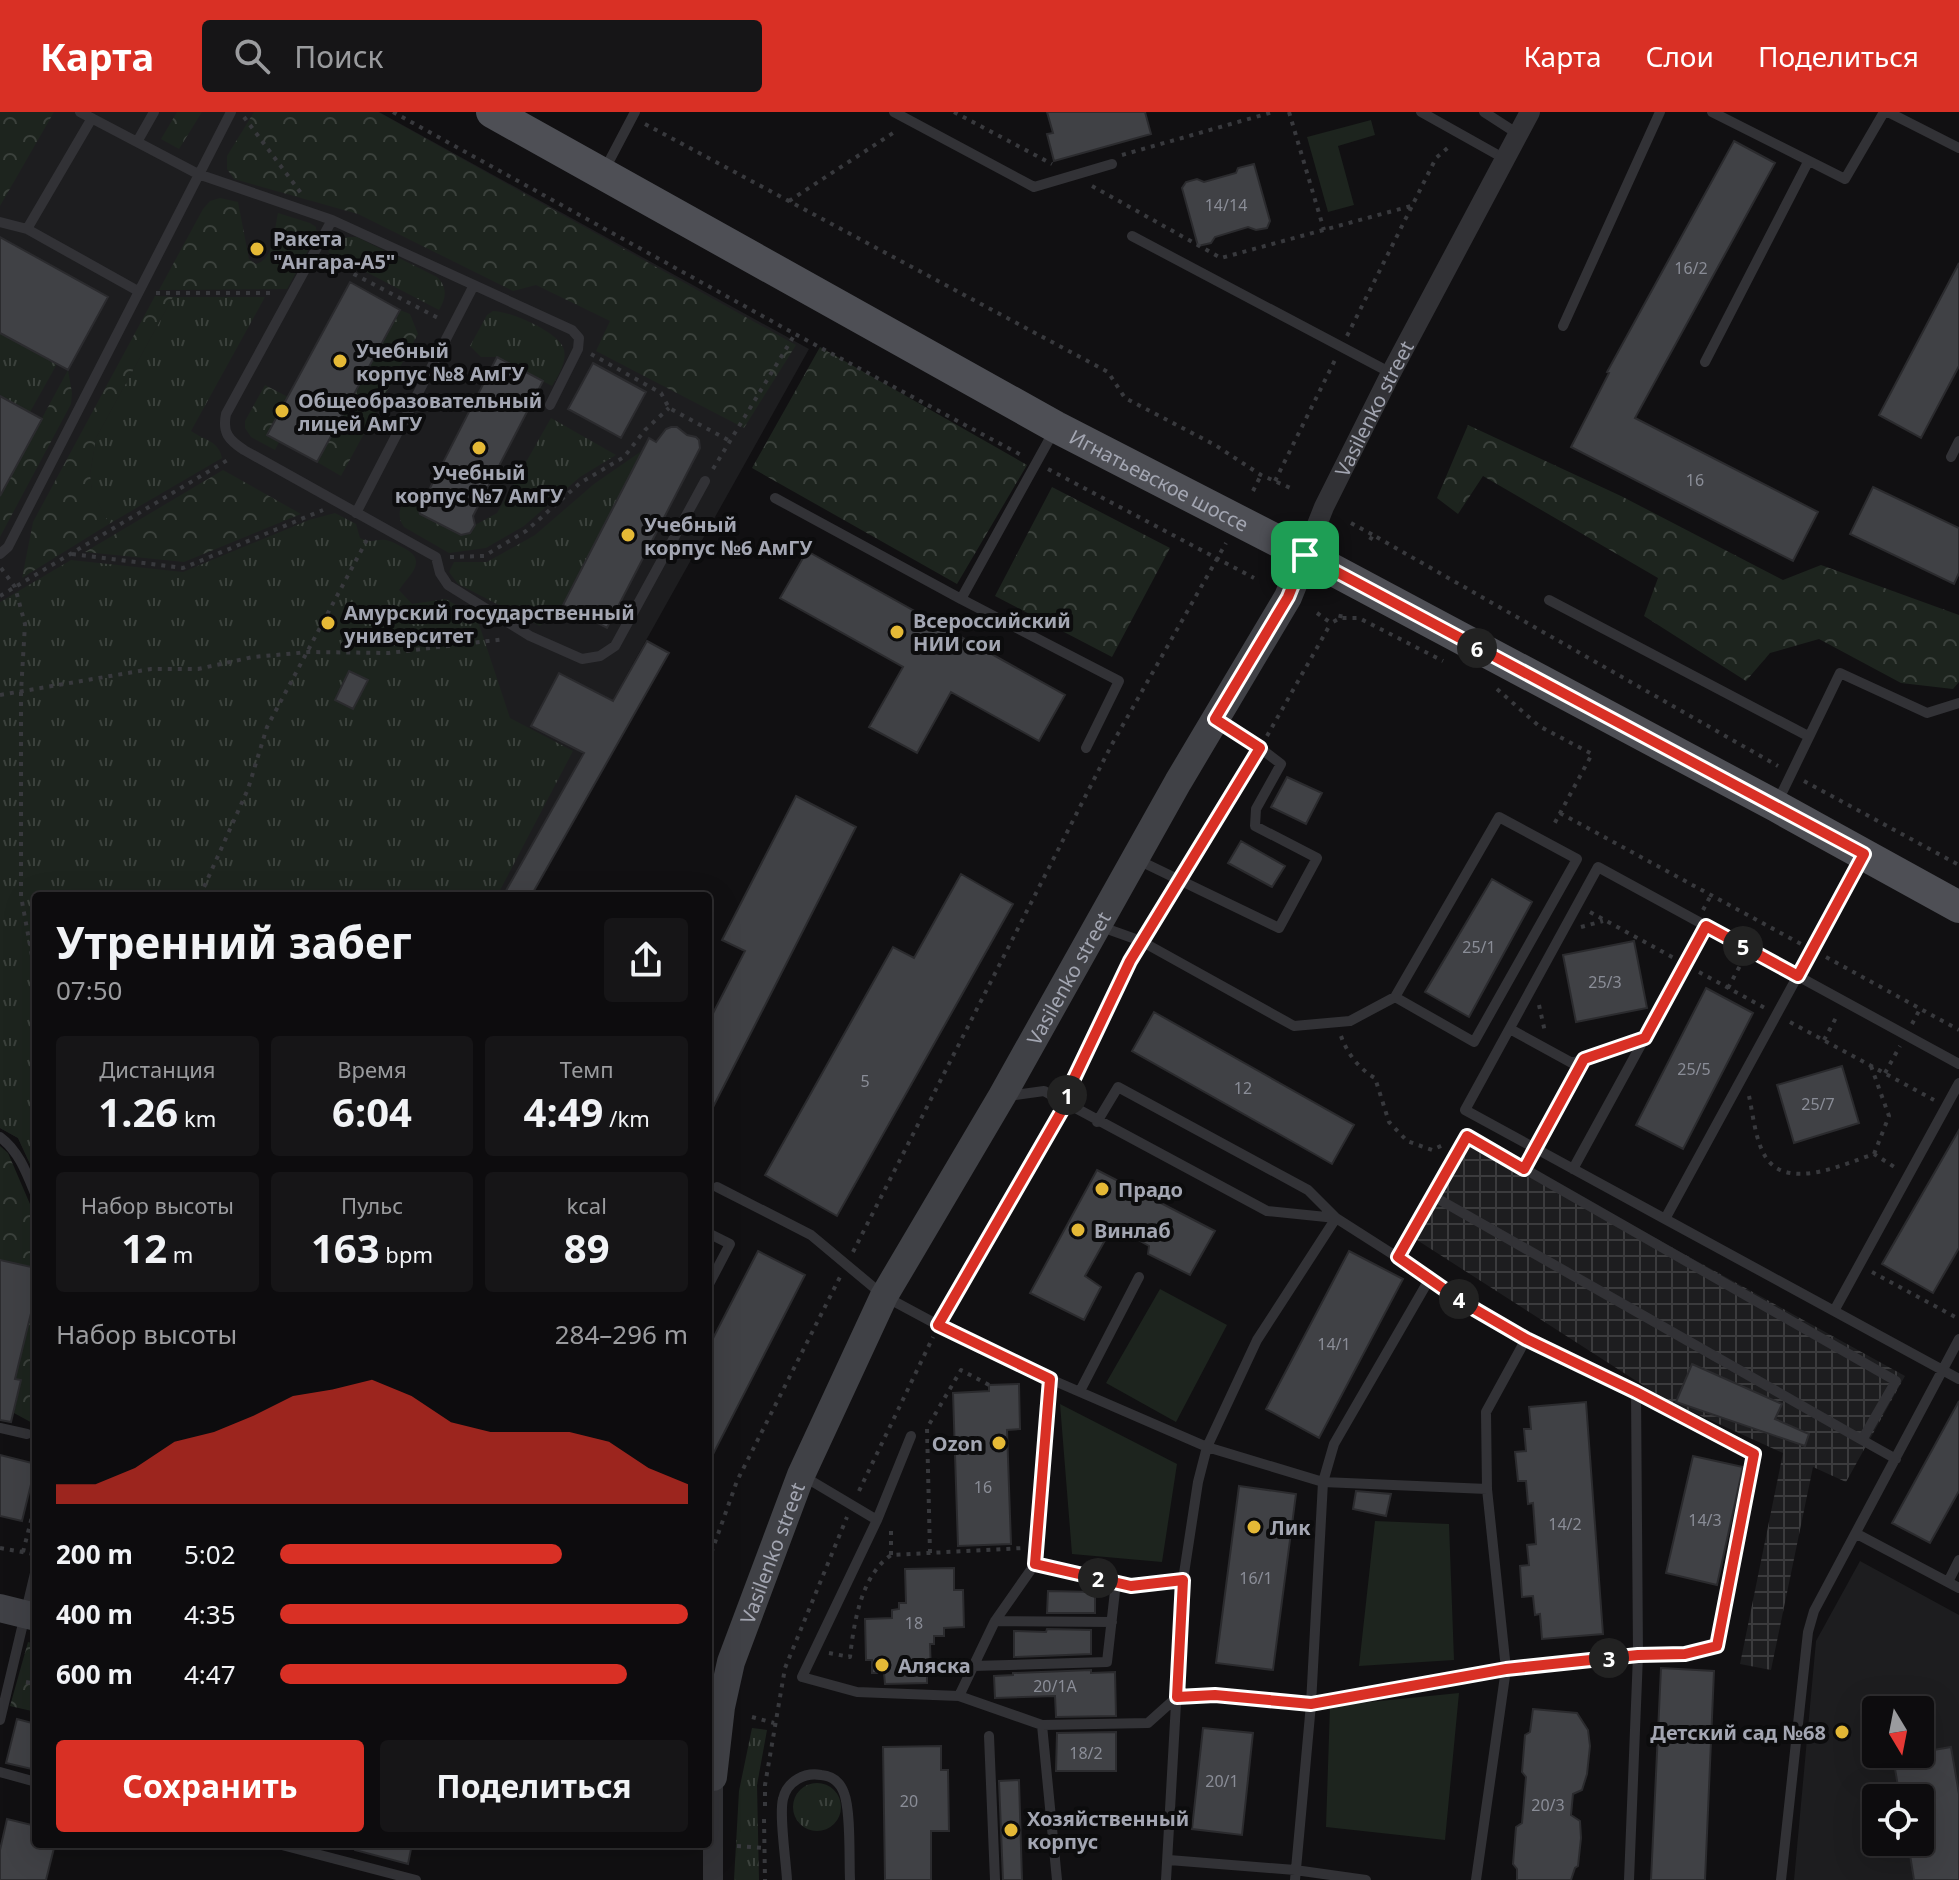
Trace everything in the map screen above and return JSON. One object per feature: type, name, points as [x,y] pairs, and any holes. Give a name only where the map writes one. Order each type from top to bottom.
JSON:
[{"type":"main road","name":"Игнатьевское шоссе","points":[[492,112],[1056,427],[1305,555],[1959,907]]},
{"type":"main road","name":"Vasilenko street","points":[[712,1764],[731,1662],[801,1475],[884,1296],[1288,597],[1305,555]]},
{"type":"street","name":"Vasilenko street","points":[[1305,555],[1324,507],[1391,373],[1530,112]]},
{"type":"street","name":"Vasilenko street","points":[[712,1846],[713,1880]]},
{"type":"lane","points":[[80,112],[198,174],[332,220],[572,330],[579,338],[578,349],[550,405]]},
{"type":"lane","points":[[137,142],[154,112]]},
{"type":"lane","points":[[0,554],[8,547],[231,112]]},
{"type":"lane","points":[[894,112],[1034,187],[1110,161]]},
{"type":"lane","points":[[1421,112],[1505,159]]},
{"type":"lane","points":[[1484,112],[1518,134]]},
{"type":"lane","points":[[1563,326],[1660,112]]},
{"type":"lane","points":[[1712,112],[1845,179],[1886,112],[1959,148]]},
{"type":"lane","points":[[602,174],[634,114]]},
{"type":"lane","points":[[27,229],[92,118]]},
{"type":"lane","points":[[1705,362],[1808,162]]},
{"type":"lane","points":[[332,220],[226,414],[223,428],[230,441],[436,557],[440,573],[448,585],[530,636],[582,659],[600,656],[615,646],[705,481]]},
{"type":"lane","points":[[0,222],[27,229],[138,291]]},
{"type":"lane","points":[[1132,236],[1391,373]]},
{"type":"lane","points":[[356,513],[474,285]]},
{"type":"lane","points":[[961,599],[1056,427]]},
{"type":"lane","points":[[1951,457],[1959,441]]},
{"type":"lane","points":[[775,498],[1119,681],[1086,748]]},
{"type":"lane","points":[[1549,600],[1808,736]]},
{"type":"lane","points":[[1776,806],[1840,673],[1927,713],[1959,703]]},
{"type":"lane","points":[[1136,859],[1279,928],[1317,858],[1255,826],[1256,809],[1281,764],[1215,719]]},
{"type":"lane","points":[[1097,925],[1141,941],[1294,1026],[1350,1021],[1395,997],[1499,817],[1577,859],[1474,1042],[1395,997]]},
{"type":"lane","points":[[1665,1219],[1864,854]]},
{"type":"lane","points":[[1959,1064],[1598,867],[1465,1110],[1959,1379]]},
{"type":"lane","points":[[1573,1169],[1706,926]]},
{"type":"lane","points":[[1510,1029],[1572,1063],[1645,1038]]},
{"type":"lane","points":[[1834,1311],[1959,1083]]},
{"type":"lane","points":[[911,1436],[877,1520],[802,1677],[857,1692],[959,1696],[1042,1725],[1148,1723],[1177,1697],[1215,1695],[1311,1704],[1506,1669],[1638,1655],[1685,1654],[1717,1646],[1754,1454],[1526,1339],[1464,1303],[1336,1218],[1308,1190],[1118,1087],[1097,1122]]},
{"type":"lane","points":[[1002,1096],[1044,1091],[1267,1211],[1336,1218]]},
{"type":"lane","points":[[1398,1257],[1467,1136],[1896,1381],[1862,1440]]},
{"type":"lane","points":[[0,1137],[9,1143],[20,1159],[32,1187]]},
{"type":"lane","points":[[717,1187],[811,1235],[884,1296],[938,1325],[1050,1379],[1207,1447],[1323,1482],[1487,1489]]},
{"type":"lane","points":[[1433,1196],[1896,1459]]},
{"type":"lane","points":[[1166,1880],[1183,1580],[1198,1482],[1207,1447],[1257,1340],[1336,1218]]},
{"type":"lane","points":[[712,1235],[730,1244],[712,1278]]},
{"type":"lane","points":[[1080,1391],[1139,1277]]},
{"type":"lane","points":[[1295,1875],[1311,1704],[1323,1482],[1334,1444],[1430,1278]]},
{"type":"lane","points":[[1476,1880],[1506,1669],[1487,1489],[1486,1412],[1526,1339]]},
{"type":"lane","points":[[1781,1880],[1808,1632],[1814,1611],[1959,1339]]},
{"type":"lane","points":[[959,1696],[995,1621],[1035,1564],[1050,1379]]},
{"type":"lane","points":[[1629,1880],[1638,1655],[1636,1392]]},
{"type":"lane","points":[[0,1428],[27,1434]]},
{"type":"lane","points":[[801,1475],[877,1520]]},
{"type":"lane","points":[[1857,1534],[1959,1588]]},
{"type":"lane","points":[[1948,1582],[1959,1560]]},
{"type":"lane","points":[[1035,1564],[1131,1586],[1183,1580]]},
{"type":"lane","points":[[0,1720],[20,1613],[32,1580]]},
{"type":"lane","points":[[973,1666],[1107,1662],[1116,1582]]},
{"type":"lane","points":[[995,1621],[1112,1622]]},
{"type":"lane","points":[[1042,1725],[1057,1880]]},
{"type":"lane","points":[[989,1736],[995,1880]]},
{"type":"lane","points":[[0,1772],[32,1781]]},
{"type":"lane","points":[[787,1880],[783,1800],[788,1787],[798,1778],[811,1774],[826,1775],[839,1782],[846,1796],[850,1880]]},
{"type":"lane","points":[[293,1848],[416,1880]]},
{"type":"lane","points":[[1169,1860],[1366,1880]]},
{"type":"path","points":[[240,112],[318,215]]},
{"type":"path","points":[[393,112],[795,334],[1254,578]]},
{"type":"path","points":[[954,112],[1221,258],[1411,206]]},
{"type":"path","points":[[1110,161],[1273,112]]},
{"type":"path","points":[[1289,112],[1324,230]]},
{"type":"path","points":[[634,114],[1108,372],[1125,398],[1215,445],[1261,475],[1295,490]]},
{"type":"path","points":[[789,201],[911,121]]},
{"type":"path","points":[[1275,481],[1436,158],[1462,135]]},
{"type":"path","points":[[316,253],[453,326]]},
{"type":"path","points":[[138,291],[294,293]]},
{"type":"path","points":[[705,481],[795,334]]},
{"type":"path","points":[[578,349],[661,393],[669,408],[730,441]]},
{"type":"path","points":[[436,557],[484,556],[526,531],[580,483],[624,457],[645,430],[669,408]]},
{"type":"path","points":[[0,596],[244,450]]},
{"type":"path","points":[[1253,491],[1261,475]]},
{"type":"path","points":[[70,554],[183,568],[339,503]]},
{"type":"path","points":[[1351,523],[1791,774],[1959,865]]},
{"type":"path","points":[[202,892],[248,789],[267,727],[376,524]]},
{"type":"path","points":[[712,1551],[737,1481],[846,1264],[1111,746],[1226,543]]},
{"type":"path","points":[[0,566],[15,587],[25,624],[21,692],[21,896],[32,947]]},
{"type":"path","points":[[1340,618],[1342,609]]},
{"type":"path","points":[[1317,613],[1331,623]]},
{"type":"path","points":[[765,1880],[765,1785],[785,1668],[852,1505],[938,1325],[1065,1105],[1068,1091],[1141,941],[1260,748],[1331,623],[1340,618],[1359,618],[1443,661]]},
{"type":"path","points":[[0,695],[151,669],[198,669],[253,657],[309,652],[389,653],[530,636]]},
{"type":"path","points":[[1484,683],[1498,690],[1539,726],[1592,754],[1545,841]]},
{"type":"path","points":[[1560,813],[1959,1030]]},
{"type":"path","points":[[1728,988],[1749,949]]},
{"type":"path","points":[[1534,985],[1549,1050]]},
{"type":"path","points":[[1336,1022],[1345,1047],[1365,1072],[1375,1078],[1389,1122],[1407,1141],[1432,1150],[1467,1136]]},
{"type":"path","points":[[1536,1149],[1584,1059]]},
{"type":"path","points":[[1871,1066],[1889,1116],[1874,1154]]},
{"type":"path","points":[[1744,1075],[1763,1153],[1779,1169],[1800,1175],[1874,1154],[1908,1176]]},
{"type":"path","points":[[1859,1265],[1959,1319]]},
{"type":"path","points":[[930,1553],[927,1428],[961,1370],[989,1385]]},
{"type":"path","points":[[23,1552],[32,1517]]},
{"type":"path","points":[[850,1657],[855,1619],[879,1563],[891,1555],[1037,1547]]},
{"type":"path","points":[[0,1548],[32,1554]]},
{"type":"path","points":[[752,1717],[774,1723]]},
{"type":"path","points":[[737,1846],[764,1848]]},
{"type":"shaded area","name":"Амурский государственный университет","points":[[0,112],[379,112],[809,349],[505,892],[32,892],[32,1168],[18,1138],[0,1128]]},
{"type":"shaded area","points":[[1463,1132],[1905,1376],[1846,1482],[1813,1467],[1771,1670],[1740,1664],[1783,1453],[1666,1400],[1406,1233]]},
{"type":"shaded area","name":"Детский сад №68","points":[[1860,1561],[1959,1615],[1959,1880],[1794,1880],[1816,1641]]},
{"type":"green space","points":[[0,112],[54,112],[0,206]]},
{"type":"green space","points":[[177,112],[202,112],[179,149],[161,139]]},
{"type":"green space","points":[[254,112],[378,112],[796,345],[744,428],[596,351],[610,321],[536,285],[513,291],[358,214],[234,179],[227,169],[227,156]]},
{"type":"green space","points":[[1371,120],[1375,135],[1338,146],[1354,205],[1328,212],[1307,137]]},
{"type":"green space","points":[[220,198],[238,202],[249,259],[256,264],[270,250],[278,213],[316,227],[317,234],[287,289],[159,290],[203,209],[210,201]]},
{"type":"green space","points":[[357,237],[437,277],[445,293],[439,310],[328,252],[339,239]]},
{"type":"green space","points":[[155,296],[173,297],[96,438],[90,474],[92,491],[109,524],[22,578],[33,522]]},
{"type":"green space","points":[[173,297],[265,297],[191,431],[214,444],[222,458],[109,524],[92,492],[90,474],[96,438]]},
{"type":"green space","points":[[400,310],[410,314],[418,334],[341,476],[317,462]]},
{"type":"green space","points":[[493,311],[534,324],[561,343],[564,359],[552,386],[497,357],[481,357],[470,346],[487,315]]},
{"type":"green space","points":[[0,333],[57,364],[30,412],[0,396]]},
{"type":"green space","points":[[820,347],[1027,465],[957,584],[752,468]]},
{"type":"green space","points":[[68,370],[71,404],[0,537],[0,496]]},
{"type":"green space","points":[[265,385],[288,397],[267,435],[279,442],[275,450],[251,437],[245,428],[245,421]]},
{"type":"green space","points":[[551,418],[616,455],[580,477],[524,526],[486,548],[449,553],[404,527],[400,512],[410,489],[421,494],[417,503],[420,514],[461,535],[470,533],[475,525],[497,513]]},
{"type":"green space","points":[[1468,425],[1621,496],[1783,580],[1821,565],[1959,615],[1959,682],[1953,689],[1901,683],[1819,639],[1770,653],[1746,681],[1644,616],[1658,578],[1483,476],[1458,514],[1437,498]]},
{"type":"green space","points":[[643,450],[563,605],[540,626],[458,584],[449,572],[454,562],[487,562],[535,535],[594,484]]},
{"type":"green space","points":[[223,470],[301,514],[184,562],[85,552]]},
{"type":"green space","points":[[1052,487],[1170,548],[1112,657],[995,596]]},
{"type":"green space","points":[[335,513],[356,524],[360,538],[388,541],[411,553],[415,558],[415,568],[399,590],[412,604],[446,599],[477,618],[510,718],[573,751],[499,892],[32,892],[32,1168],[18,1138],[0,1128],[0,602],[71,560],[183,572],[309,520]]},
{"type":"green space","points":[[0,1146],[8,1153],[32,1209],[32,1267],[0,1260]]},
{"type":"green space","points":[[1160,1289],[1227,1325],[1176,1422],[1106,1383]]},
{"type":"green space","points":[[32,1309],[32,1423],[14,1413],[21,1381],[15,1379]]},
{"type":"green space","points":[[1060,1404],[1177,1464],[1162,1562],[1072,1554]]},
{"type":"green space","points":[[1375,1521],[1449,1524],[1454,1660],[1359,1666]]},
{"type":"green space","points":[[28,1642],[32,1643],[32,1711],[10,1706]]},
{"type":"green space","points":[[1459,1693],[1445,1840],[1326,1827],[1330,1706]]},
{"type":"green space","points":[[752,1728],[767,1730],[757,1785],[759,1880],[734,1880],[739,1791]]},
{"type":"green space","points":[[817,1783],[834,1790],[841,1807],[834,1824],[817,1831],[800,1824],[793,1807],[800,1790]]},
{"type":"building","points":[[1047,112],[1145,112],[1151,134],[1054,161],[1047,134],[1053,133]]},
{"type":"building","points":[[1734,141],[1775,163],[1635,418],[1818,512],[1793,561],[1571,447],[1607,372]]},
{"type":"building","points":[[1254,164],[1270,221],[1267,228],[1256,230],[1248,227],[1198,246],[1182,188],[1186,182],[1197,179],[1204,182]]},
{"type":"building","points":[[0,237],[108,297],[68,370],[0,333]]},
{"type":"building","points":[[1959,263],[1959,366],[1921,438],[1879,415]]},
{"type":"building","name":"Учебный корпус №8 АмГУ","points":[[350,282],[400,310],[317,462],[267,435]]},
{"type":"building","name":"Учебный корпус №7 АмГУ","points":[[497,357],[543,381],[473,516],[475,525],[470,533],[461,535],[420,514],[417,503],[420,494],[428,492]]},
{"type":"building","points":[[593,363],[646,392],[621,438],[568,409]]},
{"type":"building","points":[[0,396],[42,419],[0,496]]},
{"type":"building","name":"Учебный корпус №6 АмГУ","points":[[671,427],[696,437],[700,448],[607,628],[563,605],[649,438],[656,442]]},
{"type":"building","points":[[1873,487],[1959,528],[1959,573],[1954,584],[1850,534]]},
{"type":"building","name":"Всероссийский НИИ сои","points":[[807,551],[1065,695],[1039,741],[951,692],[917,753],[869,727],[903,667],[780,598]]},
{"type":"building","points":[[647,641],[669,653],[533,892],[505,892],[584,753],[531,726],[559,673],[613,701]]},
{"type":"building","points":[[349,671],[368,680],[353,709],[335,700]]},
{"type":"building","points":[[1287,777],[1322,793],[1306,824],[1271,807]]},
{"type":"building","points":[[796,796],[856,827],[712,1109],[712,1015],[745,951],[722,940]]},
{"type":"building","points":[[1241,841],[1285,866],[1272,887],[1228,863]]},
{"type":"building","points":[[961,874],[1013,904],[837,1216],[765,1175],[893,947],[914,958]]},
{"type":"building","points":[[1492,879],[1532,902],[1469,1017],[1425,992]]},
{"type":"building","points":[[1634,941],[1647,1008],[1576,1022],[1563,955]]},
{"type":"building","points":[[1706,988],[1753,1013],[1683,1149],[1636,1125]]},
{"type":"building","points":[[1154,1012],[1354,1125],[1332,1164],[1132,1051]]},
{"type":"building","points":[[1842,1066],[1859,1123],[1794,1143],[1777,1085]]},
{"type":"building","points":[[1959,1130],[1959,1248],[1933,1293],[1882,1264]]},
{"type":"building","points":[[1097,1170],[1215,1231],[1190,1275],[1148,1254],[1149,1246],[1113,1226],[1085,1276],[1101,1287],[1084,1320],[1030,1293]]},
{"type":"building","points":[[758,1251],[805,1275],[712,1456],[712,1340]]},
{"type":"building","points":[[1349,1251],[1403,1279],[1319,1438],[1266,1409]]},
{"type":"building","points":[[0,1260],[32,1267],[32,1309],[15,1379],[21,1380],[11,1422],[0,1420]]},
{"type":"building","points":[[1692,1364],[1782,1404],[1775,1419],[1809,1434],[1805,1446],[1676,1402]]},
{"type":"building","points":[[1019,1384],[1020,1429],[1007,1430],[1011,1544],[958,1546],[953,1393],[989,1391],[989,1385]]},
{"type":"building","points":[[1959,1401],[1959,1491],[1930,1543],[1892,1523]]},
{"type":"building","points":[[1586,1402],[1603,1634],[1542,1639],[1540,1614],[1535,1615],[1533,1596],[1522,1597],[1520,1566],[1529,1565],[1527,1545],[1536,1544],[1533,1503],[1528,1504],[1526,1481],[1518,1481],[1515,1452],[1526,1451],[1524,1429],[1531,1429],[1529,1407]]},
{"type":"building","points":[[0,1455],[32,1463],[32,1480],[22,1521],[0,1516]]},
{"type":"building","points":[[1693,1456],[1743,1467],[1717,1585],[1666,1573]]},
{"type":"building","points":[[1239,1486],[1296,1494],[1273,1670],[1216,1663]]},
{"type":"building","points":[[1356,1491],[1391,1494],[1386,1516],[1353,1509]]},
{"type":"building","points":[[954,1568],[954,1590],[963,1590],[964,1627],[944,1628],[944,1636],[934,1636],[934,1644],[930,1644],[931,1673],[927,1674],[927,1683],[885,1684],[884,1673],[872,1673],[872,1660],[866,1660],[865,1619],[892,1618],[892,1610],[899,1609],[899,1603],[906,1603],[905,1569]]},
{"type":"building","points":[[1048,1591],[1095,1592],[1095,1613],[1047,1613]]},
{"type":"building","points":[[1047,1629],[1091,1630],[1091,1654],[1014,1657],[1014,1631],[1046,1632]]},
{"type":"building","points":[[1661,1668],[1714,1671],[1705,1880],[1651,1880]]},
{"type":"building","points":[[1091,1670],[1091,1673],[1115,1672],[1116,1716],[1056,1717],[1055,1696],[995,1698],[994,1676]]},
{"type":"building","points":[[1533,1709],[1577,1713],[1588,1730],[1587,1774],[1582,1790],[1573,1794],[1571,1815],[1580,1821],[1581,1838],[1578,1866],[1571,1880],[1517,1880],[1517,1869],[1513,1864],[1516,1827],[1522,1823],[1526,1777],[1522,1772],[1525,1735],[1530,1732]]},
{"type":"building","points":[[17,1719],[32,1723],[32,1769],[6,1763]]},
{"type":"building","points":[[1203,1728],[1253,1733],[1242,1835],[1192,1829]]},
{"type":"building","points":[[1116,1732],[1116,1771],[1056,1771],[1057,1733]]},
{"type":"building","points":[[941,1746],[941,1770],[948,1770],[949,1831],[931,1831],[931,1880],[885,1880],[883,1747]]},
{"type":"building","points":[[1951,1747],[1959,1794],[1959,1880],[1914,1880],[1910,1856],[1934,1856],[1934,1784],[1898,1784],[1895,1768],[1934,1768],[1934,1750]]},
{"type":"building","name":"Хозяйственный корпус","points":[[1019,1780],[1022,1880],[1003,1880],[999,1781]]},
{"type":"building","points":[[7,1819],[32,1825],[32,1848],[54,1848],[46,1880],[0,1880],[0,1850]]},
{"type":"building","points":[[355,1848],[411,1848],[408,1864]]},
{"type":"place","name":"Ракета \"Ангара-А5\"","points":[[257,249]]},
{"type":"place","name":"Учебный корпус №8 АмГУ","points":[[340,361]]},
{"type":"place","name":"Общеобразовательный лицей АмГУ","points":[[282,411]]},
{"type":"place","name":"Учебный корпус №7 АмГУ","points":[[479,448]]},
{"type":"place","name":"Учебный корпус №6 АмГУ","points":[[628,535]]},
{"type":"place","name":"Амурский государственный университет","points":[[328,623]]},
{"type":"place","name":"Всероссийский НИИ сои","points":[[897,632]]},
{"type":"place","name":"Прадо","points":[[1102,1189]]},
{"type":"place","name":"Винлаб","points":[[1078,1230]]},
{"type":"place","name":"Ozon","points":[[999,1443]]},
{"type":"place","name":"Лик","points":[[1254,1527]]},
{"type":"place","name":"Аляска","points":[[882,1665]]},
{"type":"place","name":"Детский сад №68","points":[[1842,1732]]},
{"type":"place","name":"Хозяйственный корпус","points":[[1011,1830]]},
{"type":"route","points":[[1305,555],[1864,854],[1798,976],[1706,926],[1645,1038],[1584,1059],[1524,1169],[1467,1136],[1398,1257],[1464,1303],[1526,1339],[1754,1454],[1717,1646],[1685,1654],[1638,1655],[1506,1669],[1311,1704],[1215,1695],[1177,1697],[1183,1580],[1131,1586],[1035,1564],[1050,1379],[938,1325],[1065,1105],[1068,1091],[1130,961],[1260,748],[1215,719],[1288,597],[1305,555]]}]
